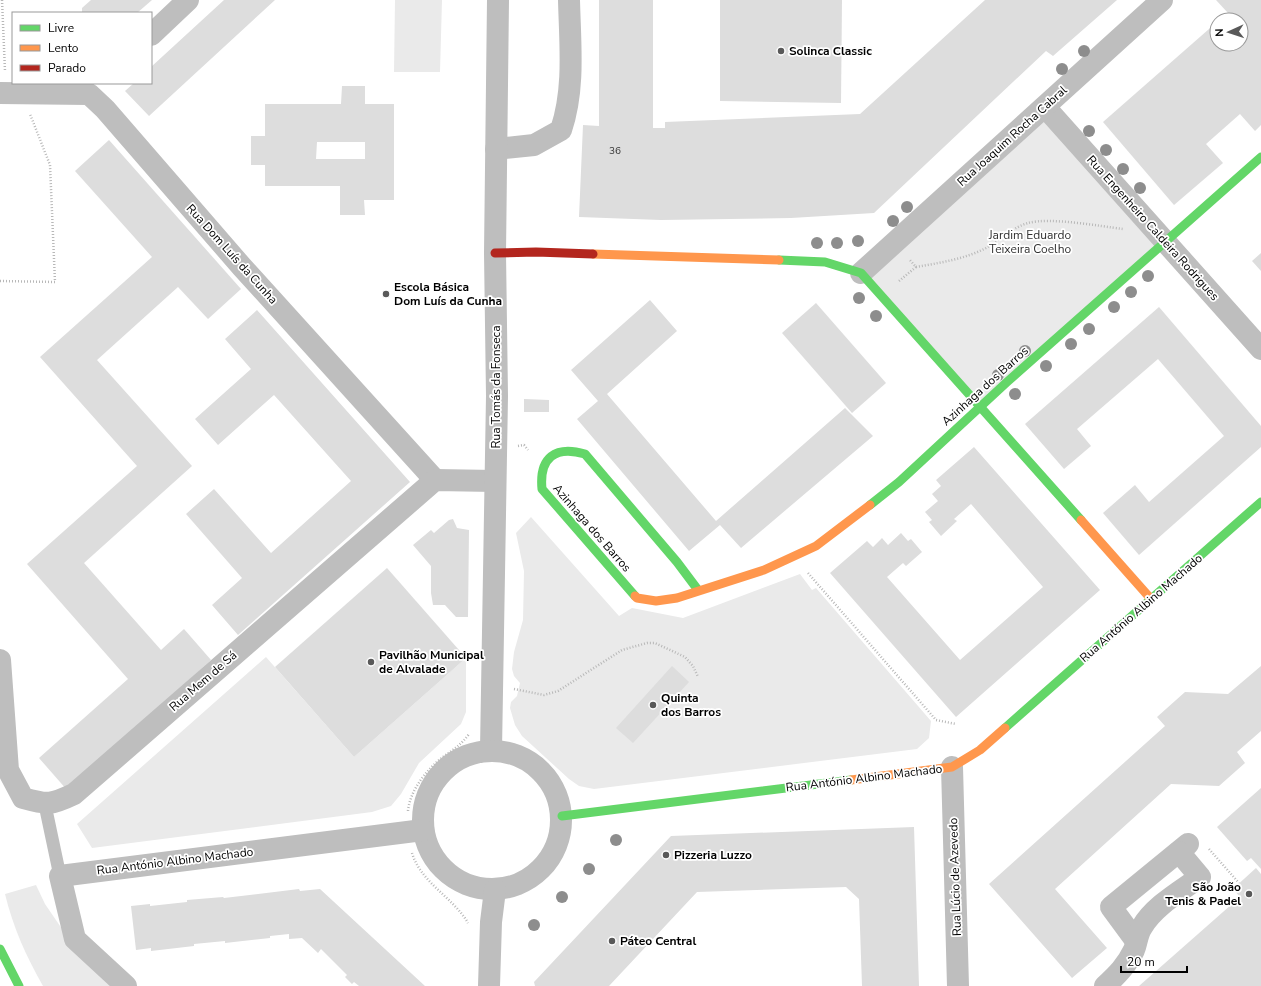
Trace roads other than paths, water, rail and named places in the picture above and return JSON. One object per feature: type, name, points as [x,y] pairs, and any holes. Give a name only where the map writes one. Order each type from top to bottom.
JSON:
[{"type":"main road","name":"Azinhaga dos Barros","points":[[698,590],[678,562],[585,454],[569,450],[560,451],[547,461],[541,474],[542,489],[637,598],[656,601],[678,598],[698,590],[764,570],[816,546],[899,482],[979,407],[1261,157]]},
{"type":"main road","points":[[495,253],[536,252],[825,262],[862,273],[1150,599]]},
{"type":"main road","name":"Rua António Albino Machado","points":[[562,816],[952,767],[980,750],[1261,502]]},
{"type":"main road","points":[[0,949],[19,986]]},
{"type":"street","points":[[152,34],[188,0]]},
{"type":"street","name":"Rua Tomás da Fonseca","points":[[491,750],[497,396],[495,253],[498,0]]},
{"type":"street","points":[[496,149],[534,145],[561,130],[567,110],[570,70],[569,0]]},
{"type":"street","name":"Rua Joaquim Rocha Cabral","points":[[862,273],[894,242],[1162,0]]},
{"type":"street","name":"Rua Dom Luís da Cunha","points":[[3,84],[94,88],[105,109],[242,267],[435,480]]},
{"type":"street","name":"Rua Engenheiro Caldeira Rodrigues","points":[[1045,106],[1261,349]]},
{"type":"street","points":[[435,480],[495,481]]},
{"type":"street","name":"Rua Mem de Sá","points":[[45,805],[58,802],[74,794],[435,480]]},
{"type":"street","points":[[0,660],[8,770],[23,798],[45,805]]},
{"type":"street","points":[[491,750],[512,753],[531,762],[547,777],[557,795],[562,816],[560,834],[554,852],[544,867],[530,879],[513,887],[495,890],[475,888],[456,880],[441,867],[415,831],[432,785],[448,767],[468,755],[491,750]]},
{"type":"street","name":"Rua Lúcio de Azevedo","points":[[952,767],[958,986]]},
{"type":"street","name":"Rua António Albino Machado","points":[[60,876],[415,831]]},
{"type":"street","points":[[1105,986],[1124,968],[1135,949],[1136,941],[1142,926],[1158,909],[1200,876],[1183,848],[1111,907],[1136,941]]},
{"type":"street","points":[[60,876],[75,940],[126,986]]},
{"type":"street","points":[[489,986],[491,922],[495,890]]},
{"type":"lane","points":[[45,805],[60,876]]},
{"type":"place","name":"Solinca Classic","points":[[781,51]]},
{"type":"place","name":"Escola Básica Dom Luís da Cunha","points":[[386,294]]},
{"type":"place","name":"Pavilhão Municipal de Alvalade","points":[[371,662]]},
{"type":"place","name":"Quinta dos Barros","points":[[653,705]]},
{"type":"place","name":"Pizzeria Luzzo","points":[[666,855]]},
{"type":"place","name":"São João Tenis & Padel","points":[[1249,894]]},
{"type":"place","name":"Páteo Central","points":[[612,941]]},
{"type":"park label","name":"Jardim Eduardo Teixeira Coelho","points":[[1030,242]]}]
